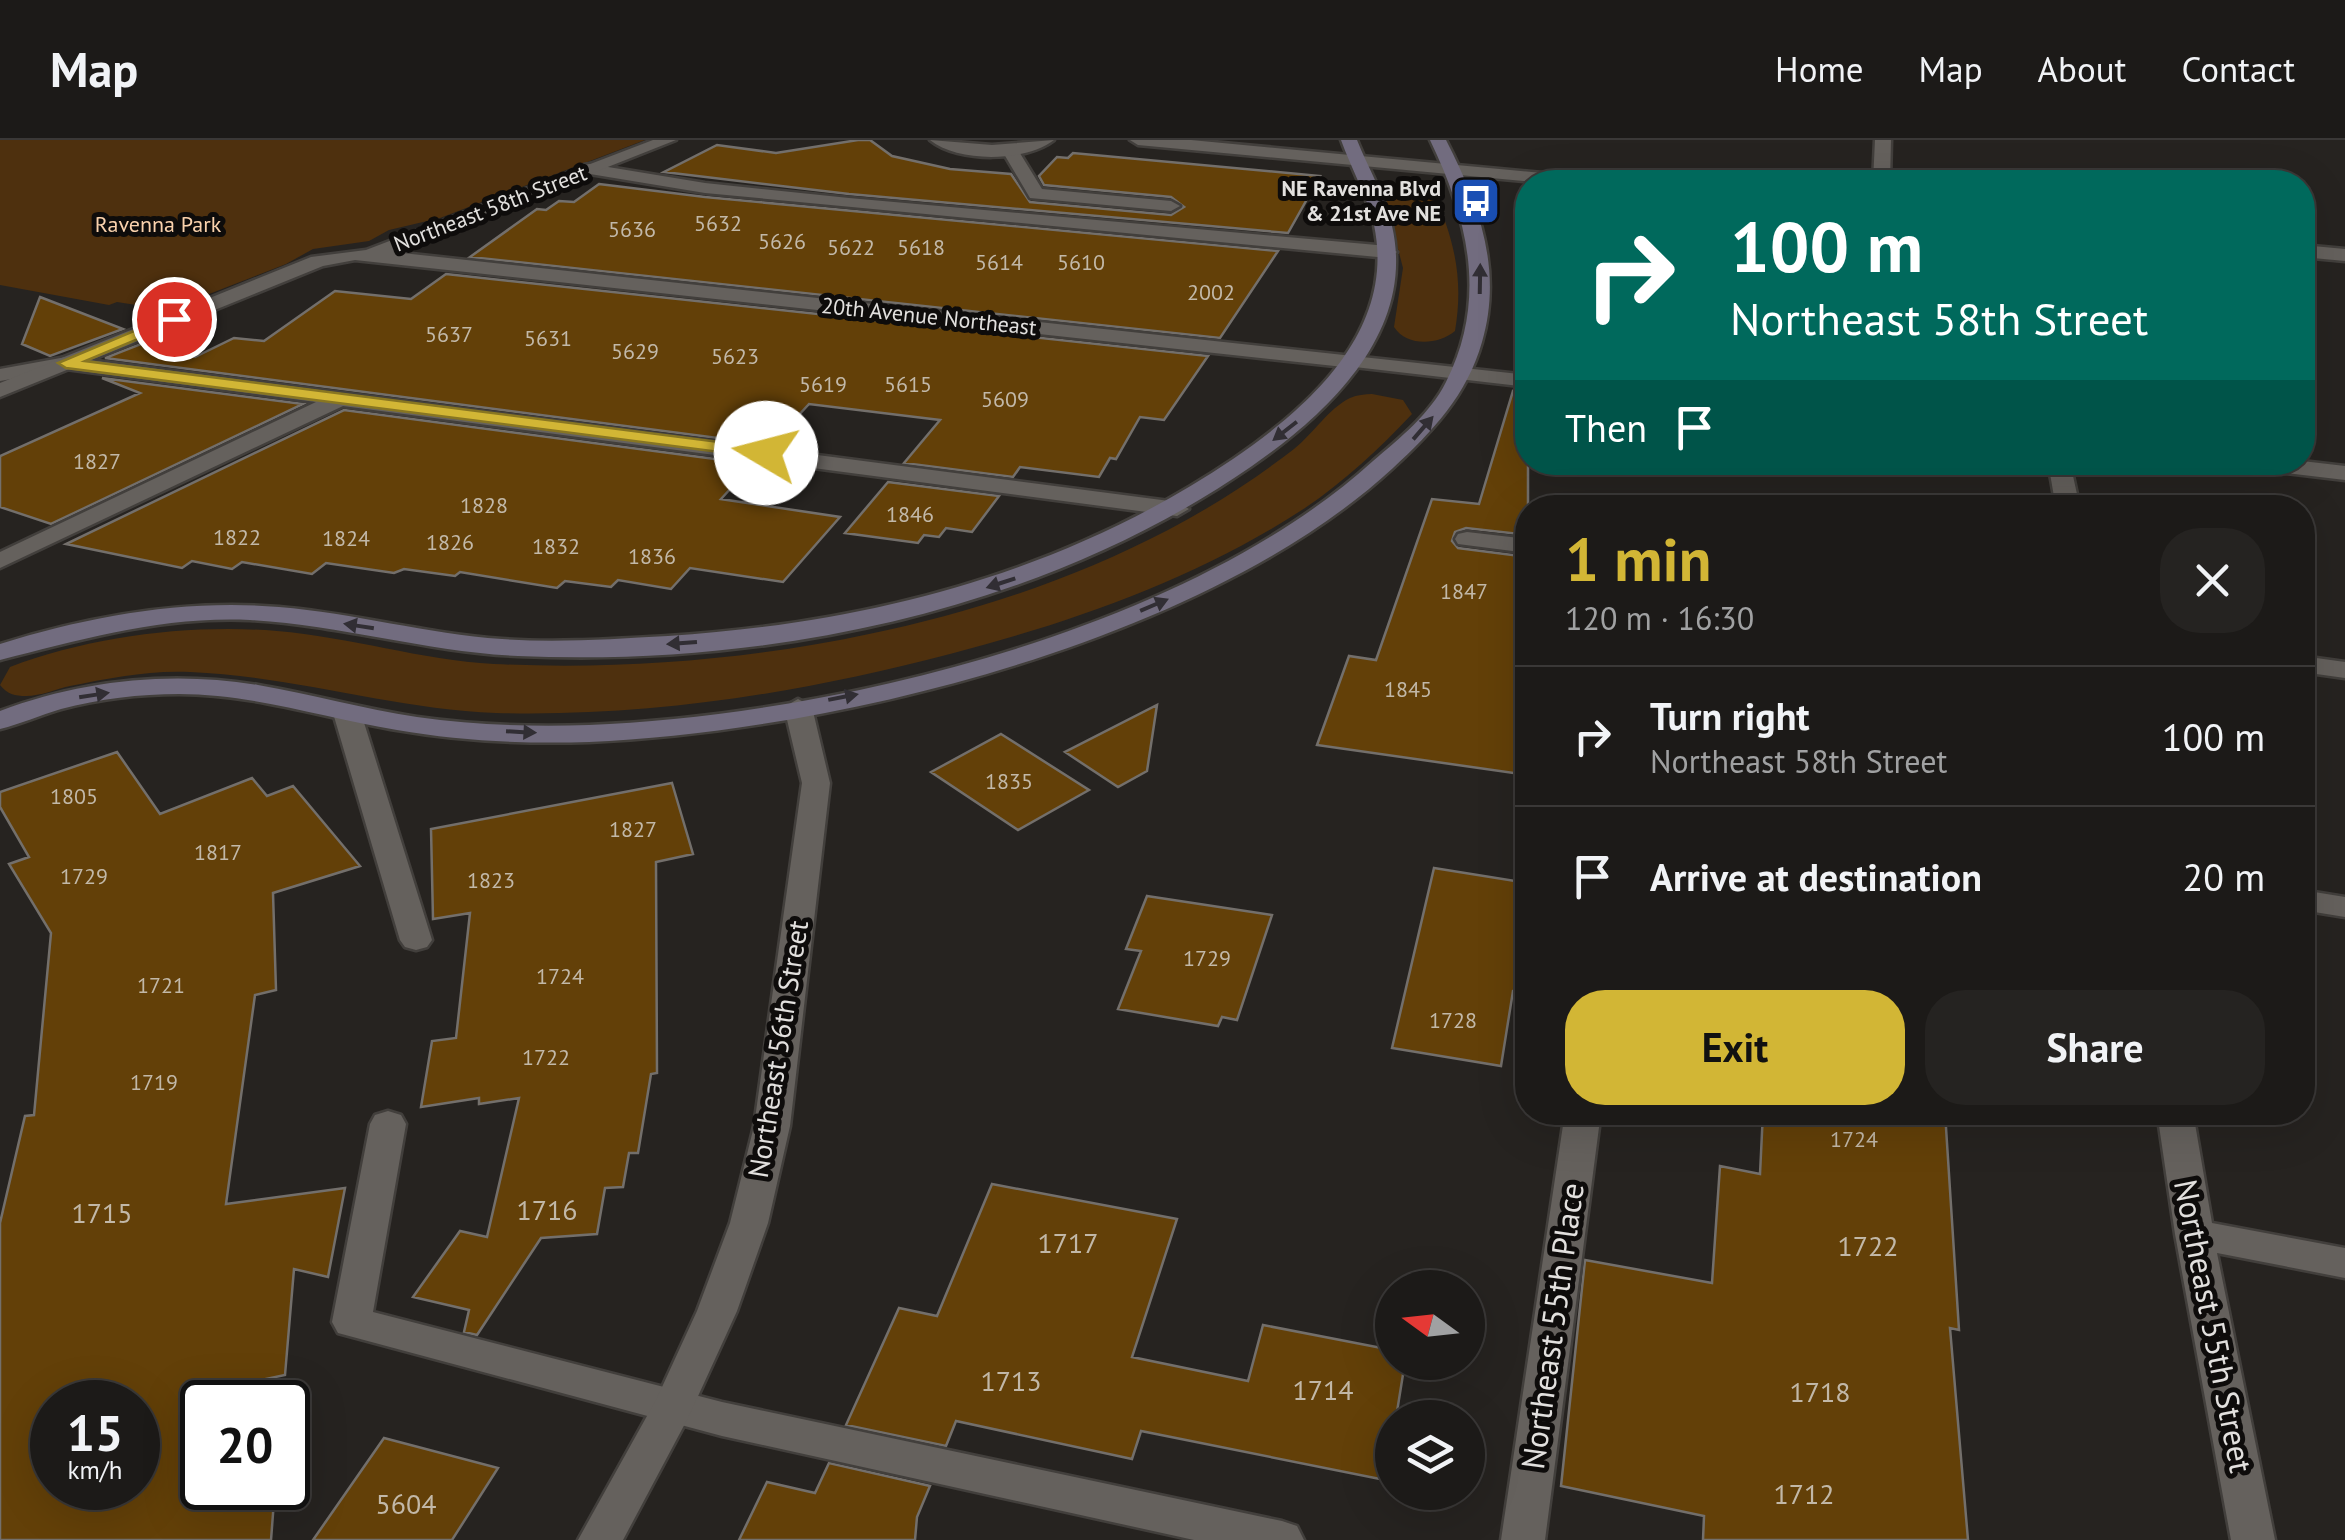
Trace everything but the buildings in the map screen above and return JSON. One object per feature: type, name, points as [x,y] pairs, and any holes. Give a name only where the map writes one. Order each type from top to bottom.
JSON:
[{"type":"main road","points":[[0,652],[114,624],[199,614],[278,614],[485,646],[680,644],[777,634],[872,617],[962,596],[1044,570],[1116,540],[1233,472],[1325,399],[1352,362],[1374,326],[1386,286],[1388,252],[1382,223],[1348,140]]},
{"type":"main road","points":[[0,721],[76,698],[144,688],[206,687],[424,726],[590,733],[663,728],[890,688],[1004,658],[1110,623],[1202,584],[1281,544],[1345,502],[1395,459],[1443,404],[1461,374],[1474,334],[1480,260],[1468,198],[1438,140]]},
{"type":"street","name":"Northeast 58th Street","points":[[369,255],[668,140]]},
{"type":"street","points":[[938,140],[965,148],[1009,149],[1046,140]]},
{"type":"street","points":[[1138,140],[1515,176]]},
{"type":"street","points":[[1882,170],[1883,140]]},
{"type":"street","points":[[1009,149],[1036,194],[1171,206]]},
{"type":"street","points":[[590,169],[705,188],[1388,252]]},
{"type":"street","points":[[2315,251],[2345,254]]},
{"type":"street","name":"20th Avenue Northeast","points":[[66,363],[330,257],[369,255],[1515,380]]},
{"type":"street","points":[[0,374],[66,363],[1177,508]]},
{"type":"street","points":[[0,391],[66,363]]},
{"type":"street","points":[[0,561],[344,397]]},
{"type":"street","points":[[2315,469],[2345,473]]},
{"type":"street","points":[[1468,539],[1515,544]]},
{"type":"street","points":[[2315,666],[2345,670]]},
{"type":"street","name":"Northeast 56th Street","points":[[600,1540],[674,1406],[717,1311],[749,1223],[772,1126],[816,784],[798,706]]},
{"type":"street","points":[[347,712],[416,940]]},
{"type":"street","points":[[2315,902],[2345,907]]},
{"type":"street","points":[[388,1124],[352,1322],[674,1406],[1282,1540]]},
{"type":"street","name":"Northeast 55th Place","points":[[1523,1540],[1581,1125]]},
{"type":"street","name":"Northeast 55th Street","points":[[2177,1125],[2253,1540]]},
{"type":"street","points":[[2194,1234],[2345,1264]]},
{"type":"green space","name":"Ravenna Park","points":[[0,140],[645,140],[440,218],[389,230],[369,241],[313,249],[286,264],[168,310],[117,302],[109,305],[0,285]]},
{"type":"green space","points":[[1426,186],[1433,191],[1447,226],[1458,276],[1458,312],[1455,331],[1423,342],[1407,338],[1394,327],[1403,268],[1384,195],[1392,188]]},
{"type":"green space","points":[[1372,394],[1403,400],[1412,414],[1320,498],[1222,556],[1134,595],[1042,628],[838,680],[725,700],[554,713],[457,710],[190,672],[130,675],[32,696],[12,694],[0,685],[10,667],[74,647],[210,629],[277,631],[467,662],[541,666],[683,661],[869,634],[946,616],[1022,592],[1132,548],[1201,512],[1264,471],[1301,443],[1342,402]]},
{"type":"place","name":"NE Ravenna Blvd & 21st Ave NE","points":[[1476,201]]},
{"type":"route","points":[[174,319],[66,363],[766,453]]}]
